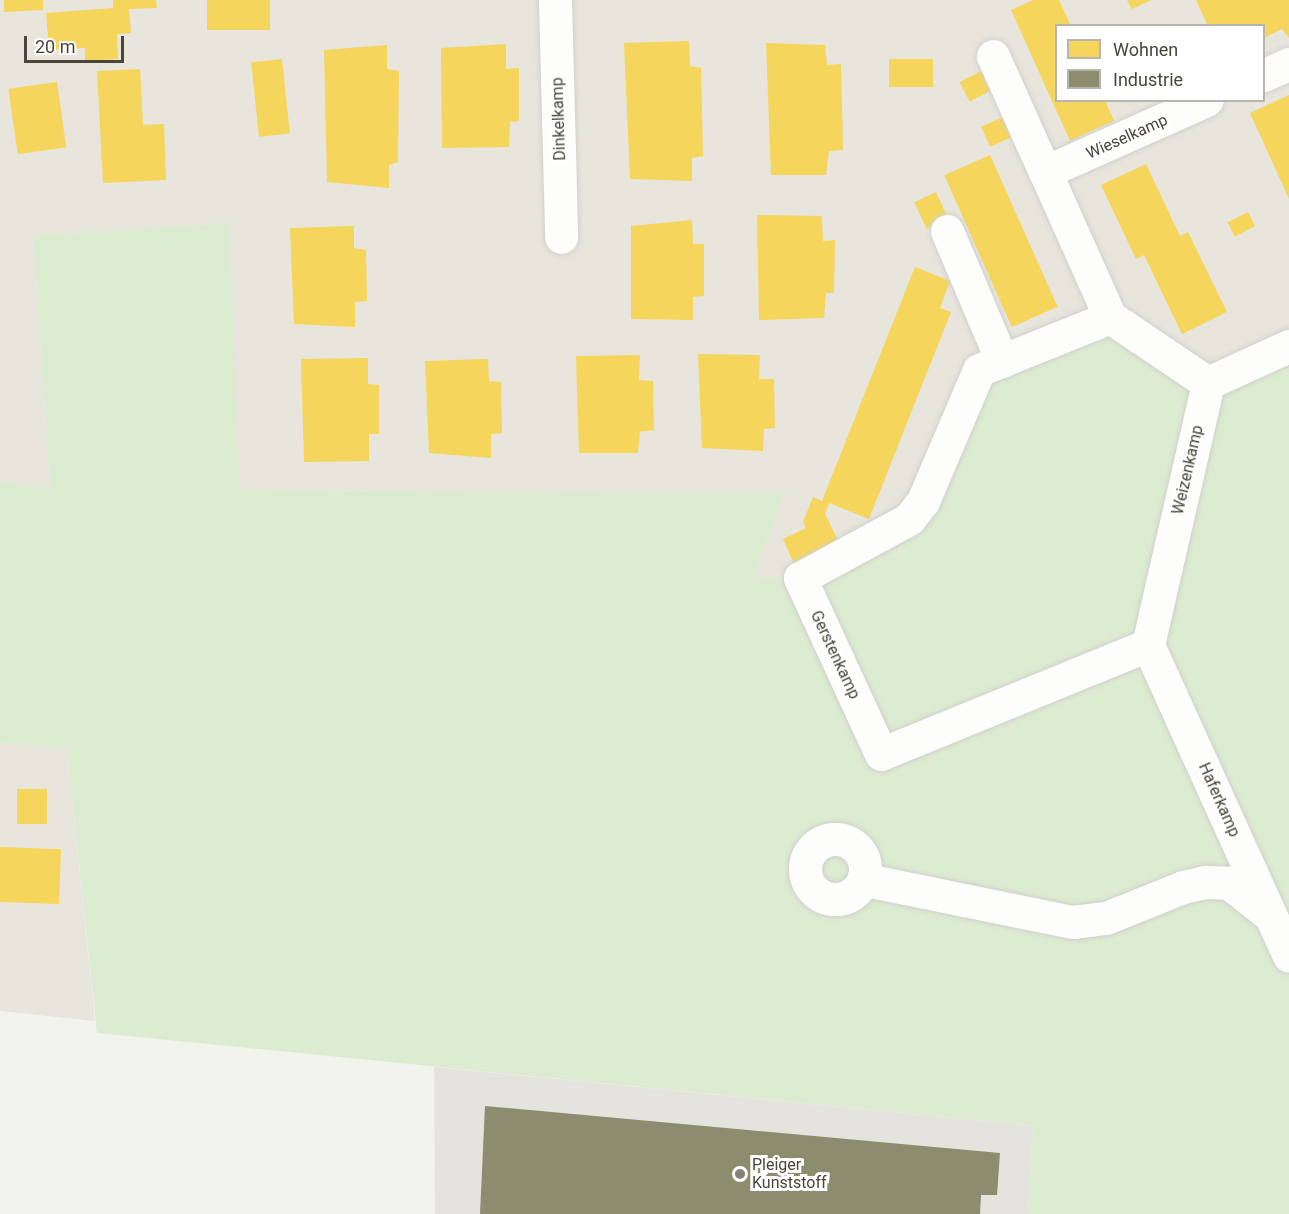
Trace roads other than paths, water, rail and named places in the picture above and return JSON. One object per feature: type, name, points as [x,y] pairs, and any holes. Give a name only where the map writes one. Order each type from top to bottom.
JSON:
[{"type":"street","name":"Dinkelkamp","points":[[555,0],[561,237]]},
{"type":"street","points":[[993,56],[1110,317],[1208,383],[1289,346]]},
{"type":"street","points":[[1265,74],[1289,64]]},
{"type":"street","name":"Wieselkamp","points":[[1045,172],[1203,102]]},
{"type":"street","points":[[947,231],[1002,361]]},
{"type":"street","name":"Gerstenkamp","points":[[1110,317],[979,370],[923,501],[909,519],[800,579],[882,754],[1148,645]]},
{"type":"street","name":"Weizenkamp","points":[[1148,645],[1208,383]]},
{"type":"street","name":"Haferkamp","points":[[1148,645],[1289,956]]},
{"type":"street","points":[[866,880],[1082,922],[1106,918],[1183,887],[1205,882],[1229,883],[1271,916]]},
{"type":"place","name":"Pleiger Kunststoff","points":[[740,1174]]}]
